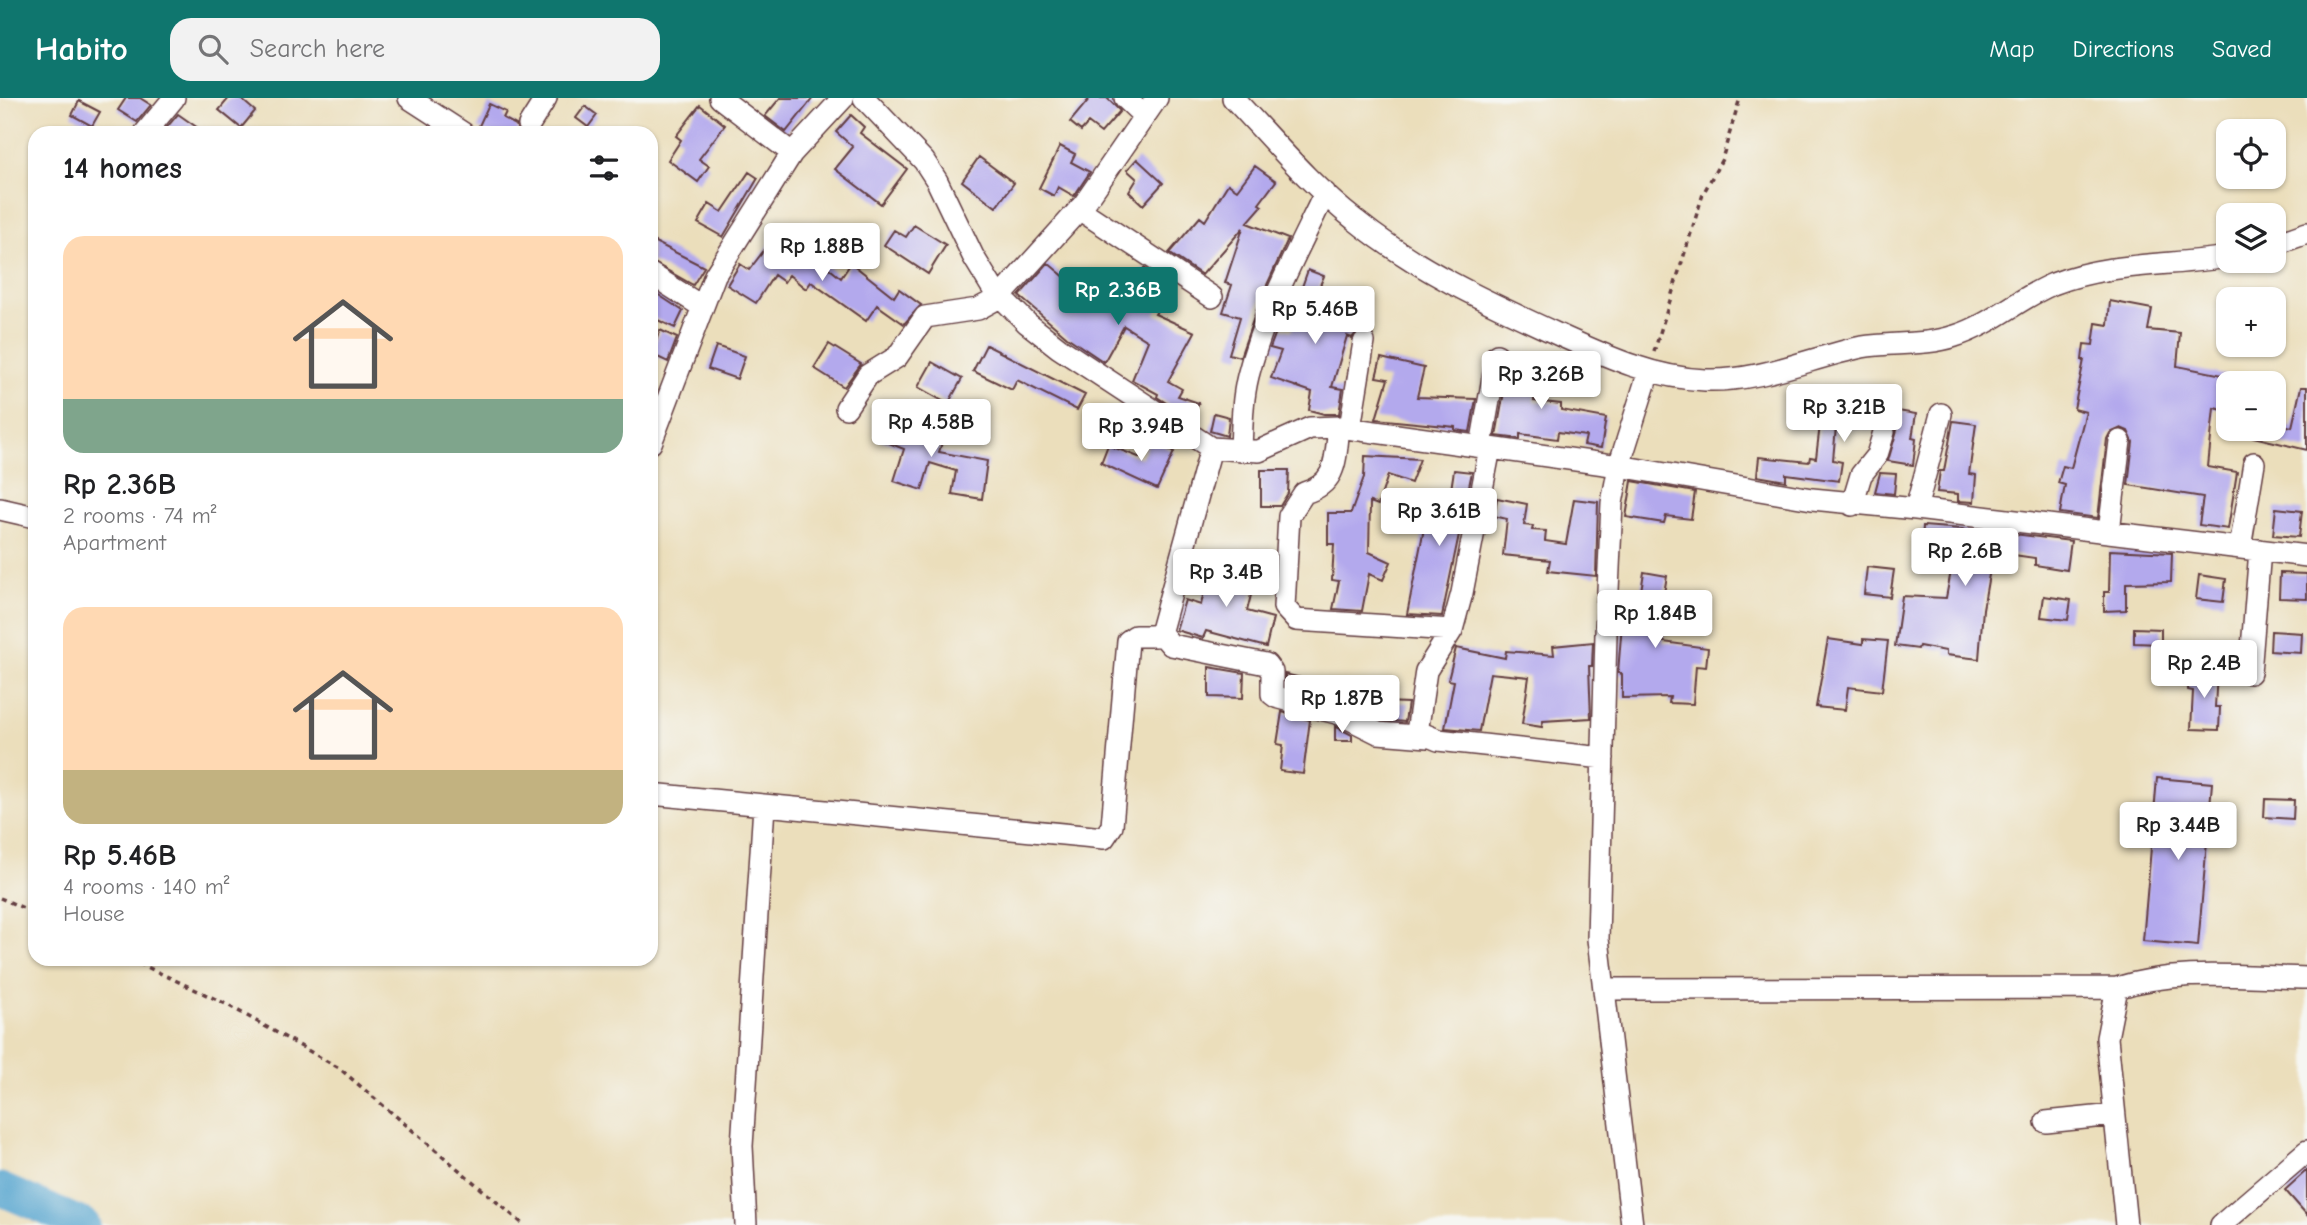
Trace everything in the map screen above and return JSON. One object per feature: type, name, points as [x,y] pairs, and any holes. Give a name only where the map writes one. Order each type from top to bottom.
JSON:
[{"type":"street","points":[[151,126],[174,98]]},
{"type":"street","points":[[409,98],[452,126]]},
{"type":"street","points":[[529,125],[545,98]]},
{"type":"street","points":[[720,98],[792,153]]},
{"type":"street","points":[[658,424],[715,275],[792,153],[843,98]]},
{"type":"street","points":[[864,98],[931,171],[973,256],[1000,297],[1059,348],[1211,448],[1264,450],[1310,428],[1344,428],[1619,466],[1852,505],[1916,509],[2307,556]]},
{"type":"street","points":[[1125,98],[1143,115]]},
{"type":"street","points":[[846,408],[868,375],[897,357],[925,317],[984,307],[1000,297],[1079,209],[1157,98]]},
{"type":"street","points":[[1233,98],[1354,220],[1417,265],[1526,320],[1649,371],[1713,380],[1782,371],[1862,347],[1937,341],[1988,321],[2051,285],[2085,273],[2150,263],[2216,258]]},
{"type":"street","points":[[1241,451],[1244,406],[1254,355],[1276,299],[1325,193]]},
{"type":"street","points":[[1079,209],[1212,297]]},
{"type":"street","points":[[2286,240],[2307,233]]},
{"type":"street","points":[[658,278],[701,306]]},
{"type":"street","points":[[1364,342],[1329,479],[1322,487],[1304,493],[1289,516],[1284,607],[1296,620],[1452,630]]},
{"type":"street","points":[[1428,737],[1421,733],[1418,722],[1422,687],[1431,662],[1452,630],[1486,447],[1497,355]]},
{"type":"street","points":[[1632,1225],[1598,939],[1611,516],[1619,466],[1649,371]]},
{"type":"street","points":[[1916,509],[1922,475],[1941,414]]},
{"type":"street","points":[[1852,505],[1861,475],[1877,455],[1884,432]]},
{"type":"street","points":[[2109,532],[2120,441]]},
{"type":"street","points":[[658,795],[1104,838],[1112,826],[1128,641],[1131,637],[1155,636],[1160,632],[1211,448]]},
{"type":"street","points":[[2250,673],[2250,549],[2254,463]]},
{"type":"street","points":[[0,509],[28,515]]},
{"type":"street","points":[[1160,632],[1171,645],[1266,664],[1272,672],[1272,688],[1276,697],[1340,714],[1378,733],[1604,758]]},
{"type":"street","points":[[746,1225],[742,1146],[764,806]]},
{"type":"street","points":[[1604,989],[2117,988],[2153,978],[2184,975],[2307,978]]},
{"type":"street","points":[[2117,988],[2107,1038],[2126,1225]]},
{"type":"street","points":[[2046,1122],[2114,1115]]},
{"type":"street","points":[[2221,1225],[2307,1151]]},
{"type":"path","points":[[1649,371],[1703,194],[1722,159],[1740,98]]},
{"type":"path","points":[[0,898],[28,910]]},
{"type":"path","points":[[145,966],[226,1004],[339,1068],[524,1225]]},
{"type":"building","points":[[126,98],[140,98],[151,105],[137,122],[118,110]]},
{"type":"building","points":[[229,98],[240,98],[255,111],[243,126],[239,126],[219,110]]},
{"type":"building","points":[[780,98],[813,98],[786,132],[765,116]]},
{"type":"building","points":[[1090,98],[1107,98],[1120,111],[1101,133],[1088,123],[1081,131],[1070,122]]},
{"type":"building","points":[[79,101],[100,112],[92,126],[72,115]]},
{"type":"building","points":[[489,104],[506,112],[503,118],[516,126],[479,126]]},
{"type":"building","points":[[700,105],[725,125],[699,159],[709,166],[698,182],[668,160],[681,140],[676,136]]},
{"type":"building","points":[[585,106],[597,115],[589,126],[576,118]]},
{"type":"building","points":[[178,114],[195,126],[168,126]]},
{"type":"building","points":[[851,115],[864,127],[860,133],[907,169],[881,204],[835,169],[853,147],[836,132]]},
{"type":"building","points":[[1060,146],[1075,154],[1071,162],[1090,172],[1074,196],[1058,187],[1054,196],[1039,188]]},
{"type":"building","points":[[979,157],[1014,183],[996,207],[962,181]]},
{"type":"building","points":[[1137,159],[1163,183],[1143,205],[1129,192],[1137,179],[1127,170]]},
{"type":"building","points":[[1255,166],[1276,181],[1259,204],[1262,206],[1247,223],[1288,239],[1260,300],[1240,357],[1229,354],[1240,317],[1223,312],[1232,285],[1225,283],[1243,228],[1202,275],[1169,253],[1200,217],[1205,221],[1228,184],[1237,190]]},
{"type":"building","points":[[749,172],[758,178],[723,237],[698,223],[709,204],[722,212]]},
{"type":"building","points":[[914,225],[946,245],[928,274],[884,245],[894,230],[906,237]]},
{"type":"building","points":[[772,240],[801,263],[809,252],[841,278],[851,263],[894,297],[899,289],[921,305],[904,324],[877,305],[866,321],[811,282],[806,289],[789,275],[784,282],[774,275],[756,303],[727,285],[740,264],[749,270]]},
{"type":"building","points":[[658,244],[704,267],[693,285],[658,265]]},
{"type":"building","points":[[1048,263],[1098,305],[1105,294],[1122,303],[1144,268],[1172,287],[1155,314],[1195,332],[1168,381],[1182,389],[1178,396],[1199,403],[1191,419],[1157,397],[1158,394],[1132,380],[1148,341],[1124,326],[1104,362],[1067,337],[1019,296]]},
{"type":"building","points":[[1308,270],[1324,276],[1318,290],[1335,295],[1331,309],[1370,322],[1368,330],[1359,330],[1352,338],[1347,336],[1332,387],[1343,389],[1339,414],[1309,410],[1312,392],[1271,378],[1281,351],[1270,348],[1278,327],[1292,331],[1301,303],[1297,301]]},
{"type":"building","points":[[658,295],[683,311],[675,328],[658,320]]},
{"type":"building","points":[[2110,301],[2152,309],[2148,330],[2180,333],[2177,366],[2216,374],[2216,408],[2208,467],[2237,472],[2228,529],[2199,525],[2203,497],[2128,485],[2133,442],[2128,431],[2121,428],[2110,433],[2107,439],[2098,518],[2060,513],[2065,485],[2058,483],[2063,466],[2071,468],[2086,412],[2074,409],[2084,360],[2084,344],[2093,345],[2096,323],[2108,325]]},
{"type":"building","points":[[660,330],[677,338],[668,362],[658,357]]},
{"type":"building","points":[[829,344],[861,364],[844,387],[814,368]]},
{"type":"building","points":[[986,345],[1085,395],[1077,410],[1017,380],[1012,390],[973,371]]},
{"type":"building","points":[[716,346],[745,356],[737,379],[708,369]]},
{"type":"building","points":[[1381,358],[1424,368],[1417,397],[1476,399],[1470,432],[1455,430],[1455,427],[1376,419],[1388,379],[1376,377]]},
{"type":"building","points":[[1510,359],[1537,361],[1534,401],[1561,404],[1561,410],[1606,418],[1601,448],[1584,445],[1586,436],[1558,432],[1557,439],[1520,434],[1520,439],[1496,436]]},
{"type":"building","points":[[932,362],[962,379],[948,404],[918,387]]},
{"type":"building","points":[[2301,387],[2307,387],[2307,450],[2270,441],[2286,441],[2286,426],[2292,427]]},
{"type":"building","points":[[1822,408],[1892,410],[1916,414],[1912,438],[1916,439],[1913,465],[1888,461],[1897,430],[1893,423],[1882,419],[1871,429],[1836,427],[1833,460],[1842,462],[1839,481],[1786,474],[1786,481],[1757,476],[1759,457],[1809,462],[1810,457],[1816,458]]},
{"type":"building","points":[[890,413],[914,423],[912,427],[944,436],[939,452],[987,461],[982,499],[952,494],[956,471],[930,463],[922,490],[894,481],[904,449],[879,439]]},
{"type":"building","points":[[1214,413],[1229,417],[1227,436],[1210,431]]},
{"type":"building","points":[[1953,421],[1976,424],[1969,474],[1976,475],[1974,502],[1958,501],[1958,494],[1937,492],[1940,471],[1944,471]]},
{"type":"building","points":[[1151,439],[1174,452],[1157,489],[1101,463],[1108,445],[1141,458]]},
{"type":"building","points":[[1365,456],[1420,459],[1411,483],[1388,475],[1378,505],[1370,502],[1369,552],[1391,562],[1383,580],[1369,574],[1362,611],[1333,609],[1339,581],[1332,580],[1334,544],[1328,544],[1328,513],[1351,513],[1364,477]]},
{"type":"building","points":[[1261,470],[1289,470],[1288,493],[1280,506],[1261,506]]},
{"type":"building","points":[[1454,470],[1472,472],[1442,616],[1407,614],[1431,493],[1450,496]]},
{"type":"building","points":[[1880,473],[1896,474],[1894,494],[1875,492]]},
{"type":"building","points":[[1632,481],[1695,492],[1691,519],[1666,516],[1664,523],[1626,517]]},
{"type":"building","points":[[1497,498],[1527,504],[1524,525],[1533,526],[1532,530],[1546,531],[1545,541],[1566,544],[1574,499],[1598,502],[1596,576],[1548,571],[1550,560],[1503,555],[1507,519],[1494,516]]},
{"type":"building","points":[[2276,508],[2302,511],[2299,537],[2273,535]]},
{"type":"building","points":[[1923,526],[1962,529],[2013,542],[2014,534],[2071,541],[2067,570],[2035,565],[2035,558],[1993,552],[1983,609],[1979,659],[1946,655],[1946,651],[1919,646],[1918,649],[1895,646],[1902,596],[1946,598],[1953,560],[1921,558]]},
{"type":"building","points":[[2110,550],[2172,553],[2171,582],[2126,583],[2126,610],[2104,611],[2104,592],[2109,592]]},
{"type":"building","points":[[1210,565],[1256,575],[1247,611],[1273,618],[1266,647],[1206,631],[1203,638],[1176,630],[1185,600],[1201,605]]},
{"type":"building","points":[[1867,567],[1894,570],[1890,597],[1864,594]]},
{"type":"building","points":[[1644,572],[1667,576],[1661,610],[1668,611],[1663,642],[1708,648],[1706,667],[1696,666],[1693,704],[1669,703],[1670,697],[1622,698],[1622,674],[1618,673],[1621,601],[1639,604]]},
{"type":"building","points":[[2280,573],[2307,574],[2307,599],[2279,598]]},
{"type":"building","points":[[2199,575],[2226,579],[2223,602],[2196,599]]},
{"type":"building","points":[[2044,596],[2071,600],[2068,620],[2041,617]]},
{"type":"building","points":[[2134,628],[2161,629],[2161,644],[2134,643]]},
{"type":"building","points":[[2271,631],[2302,633],[2301,653],[2270,651]]},
{"type":"building","points":[[1828,639],[1863,644],[1863,639],[1888,641],[1882,691],[1848,687],[1845,710],[1816,707]]},
{"type":"building","points":[[1593,642],[1592,666],[1589,666],[1591,718],[1543,721],[1542,727],[1522,724],[1529,677],[1490,673],[1479,731],[1445,728],[1454,681],[1448,680],[1456,648],[1505,658],[1506,651],[1554,655],[1553,646]]},
{"type":"building","points":[[1209,667],[1244,673],[1243,698],[1209,697]]},
{"type":"building","points":[[2189,670],[2217,672],[2215,707],[2220,707],[2219,730],[2191,729],[2193,691],[2188,690]]},
{"type":"building","points":[[1285,674],[1313,681],[1312,693],[1285,686]]},
{"type":"building","points":[[1384,702],[1408,703],[1405,722],[1384,720]]},
{"type":"building","points":[[1282,712],[1310,720],[1303,774],[1280,771],[1283,745],[1277,744]]},
{"type":"building","points":[[1335,726],[1352,735],[1352,741],[1335,741]]},
{"type":"building","points":[[2157,778],[2212,783],[2198,946],[2143,941]]},
{"type":"building","points":[[2265,799],[2294,800],[2293,819],[2264,817]]},
{"type":"building","points":[[2307,1170],[2307,1215],[2285,1190]]},
{"type":"waterway","points":[[0,1189],[84,1225]]}]
